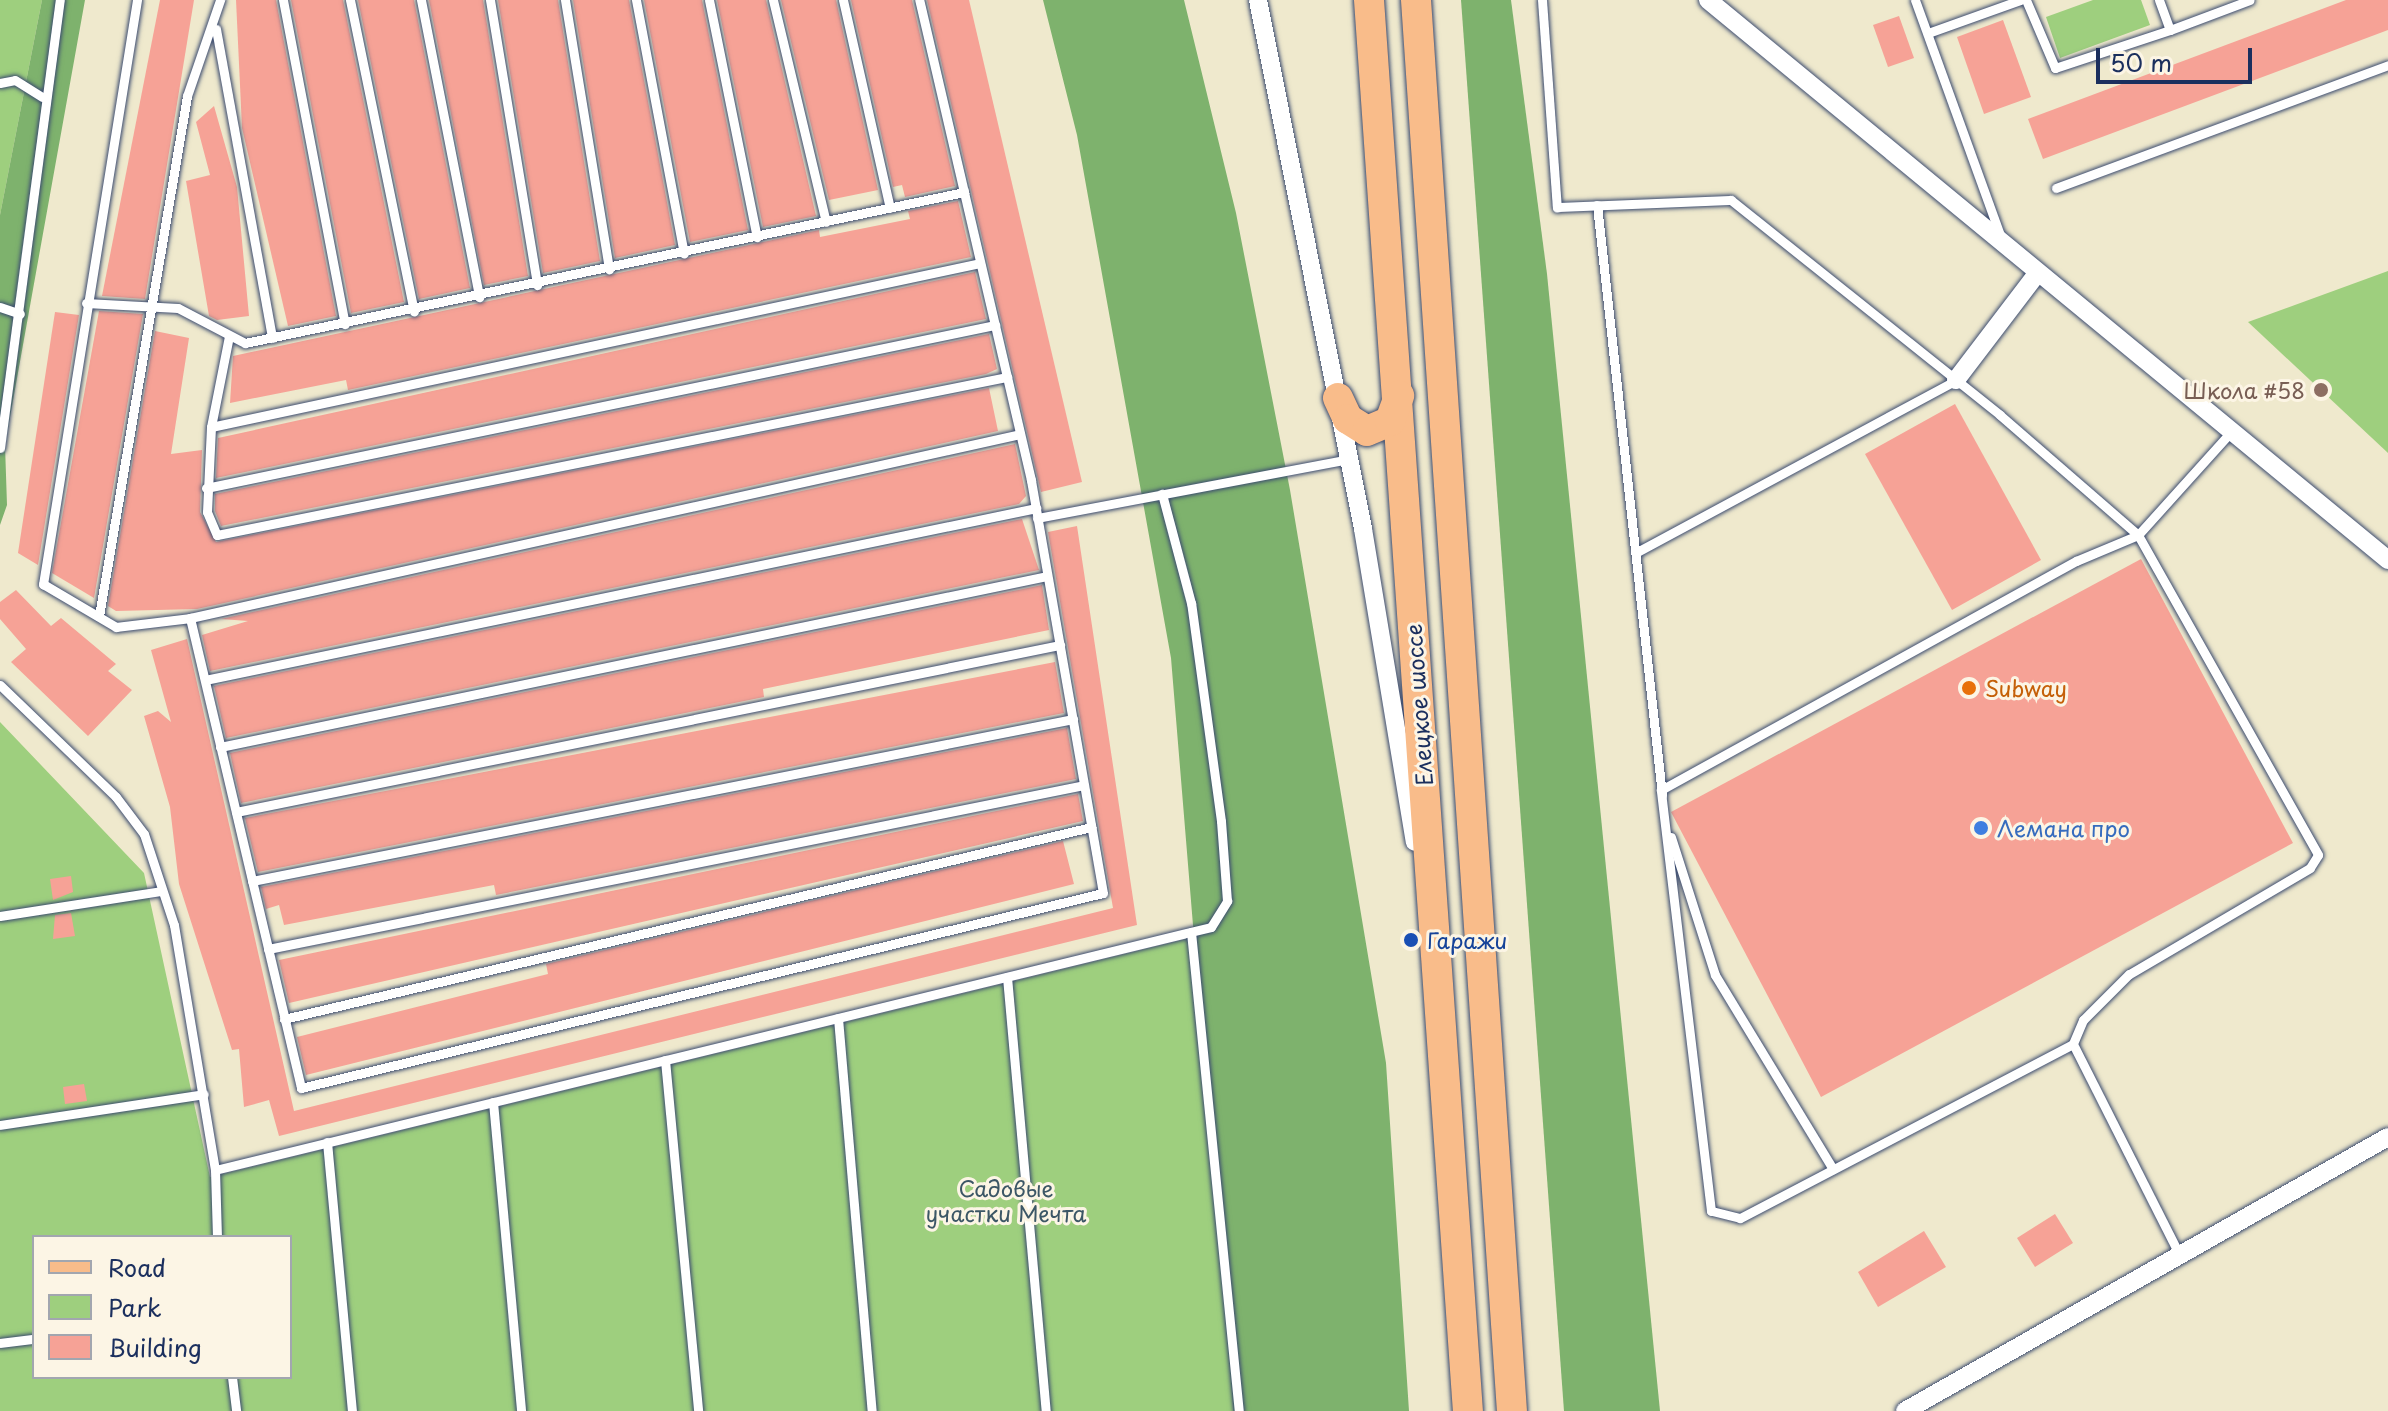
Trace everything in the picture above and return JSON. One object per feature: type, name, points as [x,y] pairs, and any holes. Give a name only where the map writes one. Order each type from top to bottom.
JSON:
[{"type":"main road","name":"Елецкое шоссе","points":[[1369,0],[1468,1411]]},
{"type":"main road","name":"Елецкое шоссе","points":[[1416,0],[1512,1411]]},
{"type":"main road","points":[[1338,398],[1348,419],[1367,431],[1390,421],[1399,396]]},
{"type":"street","points":[[1258,0],[1338,398],[1434,958]]},
{"type":"street","points":[[1708,0],[2229,434],[2388,560]]},
{"type":"street","points":[[1956,380],[2036,275]]},
{"type":"street","points":[[1905,1411],[2178,1252],[2388,1137]]},
{"type":"lane","points":[[0,448],[20,314],[42,97],[60,0]]},
{"type":"lane","points":[[137,0],[43,584],[116,627],[190,618],[1020,434]]},
{"type":"lane","points":[[99,616],[155,311],[187,96],[216,29],[220,0]]},
{"type":"lane","points":[[283,0],[345,324]]},
{"type":"lane","points":[[350,0],[414,311]]},
{"type":"lane","points":[[421,0],[479,297]]},
{"type":"lane","points":[[490,0],[537,285]]},
{"type":"lane","points":[[565,0],[609,269]]},
{"type":"lane","points":[[636,0],[684,253]]},
{"type":"lane","points":[[709,0],[757,237]]},
{"type":"lane","points":[[773,0],[826,222]]},
{"type":"lane","points":[[843,0],[890,208]]},
{"type":"lane","points":[[190,618],[301,1088],[1103,893],[1020,434],[919,0]]},
{"type":"lane","points":[[1542,0],[1554,197],[1564,209],[1597,205],[1731,200],[1956,380],[2138,535],[2318,855],[2310,868],[2129,974],[2083,1020],[2073,1044],[1740,1218],[1711,1211],[1597,205]]},
{"type":"lane","points":[[1915,0],[2006,250]]},
{"type":"lane","points":[[1928,33],[2020,0]]},
{"type":"lane","points":[[2026,0],[2055,68],[2250,0]]},
{"type":"lane","points":[[2159,0],[2170,30]]},
{"type":"lane","points":[[216,29],[272,338]]},
{"type":"lane","points":[[2056,188],[2388,65]]},
{"type":"lane","points":[[0,83],[15,80],[42,97]]},
{"type":"lane","points":[[86,303],[155,311],[178,308],[245,343],[414,311],[964,192]]},
{"type":"lane","points":[[211,427],[980,263]]},
{"type":"lane","points":[[0,307],[20,314]]},
{"type":"lane","points":[[206,488],[995,325]]},
{"type":"lane","points":[[229,336],[211,427],[206,488],[217,535],[1007,377]]},
{"type":"lane","points":[[1637,552],[1956,380]]},
{"type":"lane","points":[[1661,790],[2076,561],[2138,535],[2229,434]]},
{"type":"lane","points":[[205,680],[1036,513],[1162,494],[1349,459]]},
{"type":"lane","points":[[215,1170],[1211,927],[1227,901],[1191,603],[1162,494]]},
{"type":"lane","points":[[220,747],[1047,576]]},
{"type":"lane","points":[[236,812],[1060,645]]},
{"type":"lane","points":[[0,685],[116,797],[144,834],[162,891],[204,1094],[215,1170],[217,1235]]},
{"type":"lane","points":[[0,701],[12,696]]},
{"type":"lane","points":[[252,881],[1073,719]]},
{"type":"lane","points":[[268,949],[1084,785]]},
{"type":"lane","points":[[1661,790],[1715,975],[1833,1169]]},
{"type":"lane","points":[[284,1019],[1091,827]]},
{"type":"lane","points":[[0,916],[162,891]]},
{"type":"lane","points":[[1191,932],[1239,1411]]},
{"type":"lane","points":[[1007,977],[1046,1411]]},
{"type":"lane","points":[[838,1018],[872,1411]]},
{"type":"lane","points":[[2073,1044],[2178,1252]]},
{"type":"lane","points":[[665,1060],[698,1411]]},
{"type":"lane","points":[[0,1125],[204,1094]]},
{"type":"lane","points":[[493,1102],[521,1411]]},
{"type":"lane","points":[[327,1142],[352,1411]]},
{"type":"lane","points":[[0,1343],[32,1339]]},
{"type":"lane","points":[[232,1379],[236,1411]]},
{"type":"green space","points":[[0,0],[42,0],[0,215]]},
{"type":"green space","points":[[42,0],[85,0],[5,445],[7,505],[0,525],[0,215]]},
{"type":"green space","points":[[1043,0],[1184,0],[1236,213],[1290,490],[1386,1063],[1409,1411],[1233,1411],[1171,658],[1077,135]]},
{"type":"green space","points":[[1461,0],[1511,0],[1547,274],[1660,1411],[1564,1411]]},
{"type":"green space","points":[[2093,0],[2141,0],[2150,25],[2060,58],[2046,17]]},
{"type":"green space","points":[[2388,271],[2388,453],[2248,322]]},
{"type":"green space","name":"Садовые участки Мечта","points":[[0,722],[144,873],[210,1177],[1198,936],[1233,1411],[0,1411]]},
{"type":"building","points":[[160,0],[194,0],[145,299],[102,296]]},
{"type":"building","points":[[236,0],[276,0],[336,316],[288,326],[242,128]]},
{"type":"building","points":[[291,0],[343,0],[404,302],[351,313]]},
{"type":"building","points":[[358,0],[414,0],[470,288],[419,299]]},
{"type":"building","points":[[429,0],[483,0],[528,276],[484,285]]},
{"type":"building","points":[[498,0],[558,0],[600,261],[543,273]]},
{"type":"building","points":[[573,0],[629,0],[675,245],[615,258]]},
{"type":"building","points":[[644,0],[702,0],[748,230],[690,242]]},
{"type":"building","points":[[717,0],[766,0],[816,216],[763,227]]},
{"type":"building","points":[[781,0],[836,0],[878,190],[829,200]]},
{"type":"building","points":[[851,0],[912,0],[955,186],[905,197],[902,185],[893,187]]},
{"type":"building","points":[[927,0],[969,0],[1082,482],[1041,492]]},
{"type":"building","points":[[2346,0],[2388,0],[2388,30],[2043,159],[2028,119]]},
{"type":"building","points":[[1899,16],[1914,58],[1888,67],[1873,25]]},
{"type":"building","points":[[2003,20],[2031,97],[1984,114],[1957,37]]},
{"type":"building","points":[[214,106],[237,187],[249,316],[217,320],[209,316],[186,181],[210,175],[196,122]]},
{"type":"building","points":[[958,201],[971,257],[348,390],[346,380],[230,403],[233,356],[819,230],[820,237],[910,219],[908,211]]},
{"type":"building","points":[[975,272],[986,319],[216,478],[218,438]]},
{"type":"building","points":[[99,311],[143,314],[94,598],[52,573]]},
{"type":"building","points":[[55,312],[79,315],[38,565],[18,553]]},
{"type":"building","points":[[155,331],[189,338],[171,454],[202,450],[200,512],[216,542],[989,388],[998,431],[197,609],[116,611],[108,606]]},
{"type":"building","points":[[989,334],[997,369],[986,374],[221,526],[215,511],[215,494]]},
{"type":"building","points":[[1955,404],[2041,560],[1952,610],[1865,454]]},
{"type":"building","points":[[1015,444],[1026,496],[1019,504],[210,671],[202,635],[248,621],[221,619]]},
{"type":"building","points":[[1022,519],[1039,570],[226,738],[214,686]]},
{"type":"building","points":[[1077,526],[1137,925],[279,1136],[269,1100],[244,1107],[239,1049],[232,1050],[179,884],[170,807],[144,716],[158,711],[171,722],[151,650],[187,639],[294,1111],[1113,908],[1048,532]]},
{"type":"building","name":"Лемана про","points":[[2141,559],[2293,843],[1821,1097],[1671,812]]},
{"type":"building","points":[[1042,585],[1049,630],[763,689],[764,697],[241,803],[230,753]]},
{"type":"building","points":[[16,590],[51,626],[61,618],[116,664],[108,671],[132,690],[88,736],[11,662],[26,649],[0,619],[0,602]]},
{"type":"building","points":[[1055,662],[1064,713],[258,872],[245,818]]},
{"type":"building","points":[[1067,728],[1076,779],[496,895],[494,885],[284,925],[279,905],[266,909],[261,887]]},
{"type":"building","points":[[1078,794],[1083,821],[289,1003],[279,960]]},
{"type":"building","points":[[1063,841],[1074,884],[306,1075],[297,1037],[548,974],[546,964]]},
{"type":"building","points":[[71,876],[73,892],[53,900],[50,879]]},
{"type":"building","points":[[71,913],[75,936],[53,939],[55,915]]},
{"type":"building","points":[[84,1084],[87,1101],[65,1104],[63,1087]]},
{"type":"building","points":[[2055,1214],[2073,1243],[2035,1267],[2017,1238]]},
{"type":"building","points":[[1924,1231],[1946,1267],[1878,1307],[1858,1272]]},
{"type":"place","name":"Школа #58","points":[[2321,390]]},
{"type":"place","name":"Subway","points":[[1969,688]]},
{"type":"place","name":"Лемана про","points":[[1981,828]]},
{"type":"place","name":"Гаражи","points":[[1411,940]]}]
